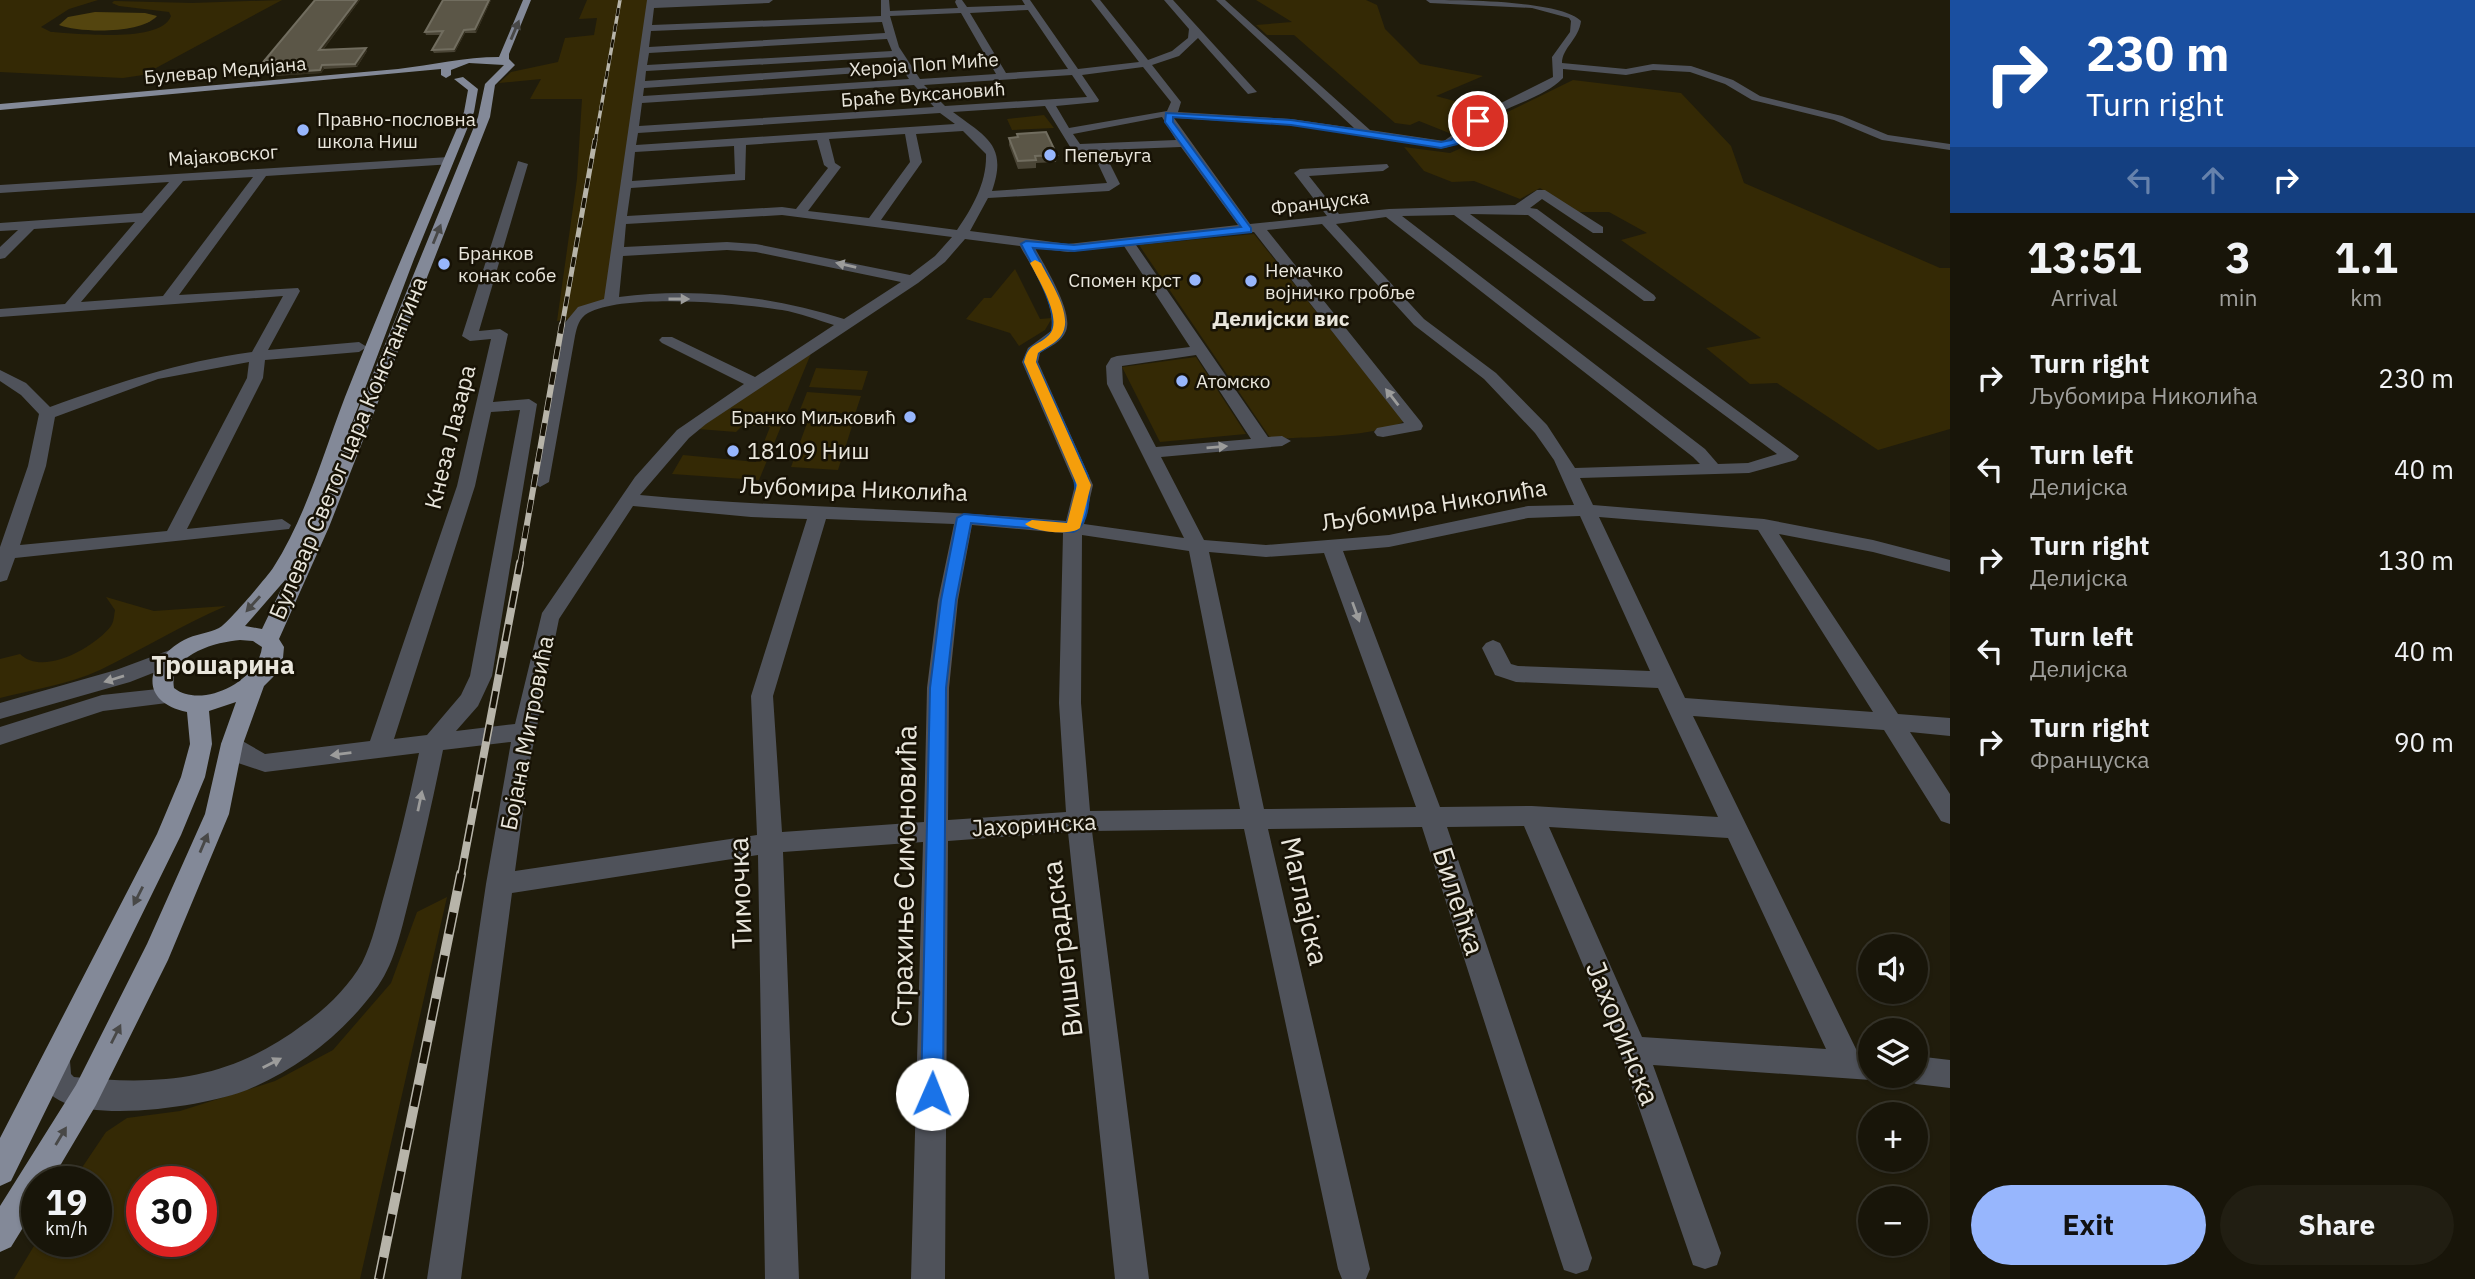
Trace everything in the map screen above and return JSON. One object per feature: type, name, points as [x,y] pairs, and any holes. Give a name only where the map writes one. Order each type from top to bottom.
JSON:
[{"type":"main road","points":[[468,60],[499,42],[516,0]]},
{"type":"main road","name":"Булевар Светог цара Константина","points":[[0,1236],[86,1095],[158,951],[217,814],[232,744],[254,682],[266,670],[272,658],[273,648],[268,639],[320,527],[484,117],[490,84],[502,67],[505,51],[527,0]]},
{"type":"main road","points":[[468,60],[502,67]]},
{"type":"main road","name":"Булевар Медијана","points":[[0,110],[398,72],[452,65],[468,60]]},
{"type":"main road","points":[[446,75],[446,68],[452,65]]},
{"type":"main road","points":[[459,79],[480,79],[502,67]]},
{"type":"main road","name":"Булевар Медијана","points":[[0,110],[400,76],[446,75],[459,79]]},
{"type":"main road","name":"Булевар Светог цара Константина","points":[[228,632],[280,573],[304,526],[474,93],[472,86],[459,79]]},
{"type":"main road","points":[[254,682],[227,697],[197,704],[174,701],[162,687],[163,677],[178,655],[209,637],[244,631],[258,633],[268,639]]},
{"type":"main road","points":[[0,1170],[169,835],[194,777],[201,744],[197,704]]},
{"type":"street","points":[[650,6],[769,0]]},
{"type":"street","points":[[958,0],[1002,76]]},
{"type":"street","points":[[1096,0],[1177,104],[1169,115],[1169,122],[1184,143],[1415,426],[1383,432]]},
{"type":"street","points":[[1168,0],[1252,92]]},
{"type":"street","points":[[1222,0],[1366,132]]},
{"type":"street","points":[[1430,0],[1532,5],[1569,14]]},
{"type":"street","points":[[1065,132],[1153,115],[1169,115],[1276,121],[1366,132],[1430,144],[1450,144],[1498,109],[1558,78],[1558,57],[1575,32],[1576,21],[1569,14],[1564,0]]},
{"type":"street","points":[[648,28],[882,9],[963,10],[1028,4]]},
{"type":"street","name":"Браће Вуксановић","points":[[633,130],[1094,100],[1028,4]]},
{"type":"street","points":[[650,6],[774,10]]},
{"type":"street","points":[[611,303],[650,6]]},
{"type":"street","name":"Бојана Митровића","points":[[444,1279],[523,732],[550,618],[641,481],[683,434],[942,258],[961,236],[984,195],[992,165],[992,154],[980,137],[944,111],[916,82],[889,36],[882,9]]},
{"type":"street","name":"Хероја Поп Миће","points":[[637,100],[1076,72],[1145,63],[1165,58],[1190,44],[1194,27]]},
{"type":"street","points":[[643,50],[889,36]]},
{"type":"street","points":[[640,68],[903,60]]},
{"type":"street","points":[[639,85],[903,60]]},
{"type":"street","points":[[1556,65],[1613,72],[1653,67],[1690,69],[1729,82],[1756,97],[1838,118],[1886,138],[1950,147]]},
{"type":"street","points":[[1049,104],[1073,147],[1184,143]]},
{"type":"street","points":[[631,149],[967,127]]},
{"type":"street","points":[[873,223],[916,162],[911,131]]},
{"type":"street","points":[[800,213],[835,167],[831,165],[822,136]]},
{"type":"street","points":[[625,185],[741,177],[740,141]]},
{"type":"street","points":[[984,195],[1112,186],[1114,184],[1096,148]]},
{"type":"street","name":"Мајаковског","points":[[0,189],[449,161]]},
{"type":"street","points":[[1291,161],[1331,220],[1419,323],[1489,376],[1529,416],[1571,473],[1585,510],[1665,680],[1737,828],[1858,1063]]},
{"type":"street","name":"Кнеза Лазара","points":[[379,750],[466,486],[500,334],[470,337],[522,164]]},
{"type":"street","points":[[1300,173],[1383,167]]},
{"type":"street","points":[[167,300],[263,172]]},
{"type":"street","points":[[69,308],[180,177]]},
{"type":"street","points":[[1517,209],[1530,203],[1541,193],[1598,230]]},
{"type":"street","points":[[1517,209],[1532,212],[1649,298]]},
{"type":"street","name":"Француска","points":[[620,220],[739,212],[800,213],[1068,248],[1390,213],[1517,209]]},
{"type":"street","points":[[1457,211],[1790,456],[1749,468],[1571,473]]},
{"type":"street","points":[[1390,213],[1699,453],[1713,470]]},
{"type":"street","points":[[0,227],[145,217]]},
{"type":"street","points":[[0,255],[30,225]]},
{"type":"street","points":[[1127,242],[1263,443]]},
{"type":"street","name":"Вишеградска","points":[[1026,244],[1059,317],[1059,331],[1033,351],[1030,362],[1084,485],[1073,528],[1070,703],[1079,821],[1132,1279]]},
{"type":"street","points":[[616,251],[727,246],[756,248],[913,280]]},
{"type":"street","points":[[0,313],[293,291],[258,355],[255,379],[173,537]]},
{"type":"street","points":[[540,482],[559,369],[572,319],[583,311],[611,303],[663,298],[760,302],[786,306],[846,324]]},
{"type":"street","points":[[667,340],[756,383]]},
{"type":"street","points":[[47,414],[153,376],[258,355],[359,347]]},
{"type":"street","name":"Маглајска","points":[[1200,350],[1122,359],[1115,363],[1115,379],[1198,546],[1254,820],[1354,1269]]},
{"type":"street","points":[[0,375],[12,380],[32,395],[47,414],[37,466],[8,529],[7,554],[0,575]]},
{"type":"street","points":[[56,1061],[56,1081],[68,1091],[86,1095],[124,1097],[208,1088],[239,1079],[283,1058],[302,1045],[345,1006],[370,974],[384,944],[414,832],[433,743],[470,700],[481,676],[529,404],[485,408]]},
{"type":"street","points":[[1152,453],[1282,441]]},
{"type":"street","name":"Љубомира Николића","points":[[628,500],[818,514],[964,518],[1073,528],[1198,546],[1266,551],[1332,548],[1411,538],[1528,512],[1585,510],[1764,525],[1873,546],[1950,566]]},
{"type":"street","name":"Тимочка","points":[[782,1279],[770,843],[762,696],[818,514]]},
{"type":"street","name":"Страхиње Симоновића","points":[[928,1279],[938,688],[948,600],[964,518]]},
{"type":"street","points":[[7,554],[282,525]]},
{"type":"street","points":[[1764,525],[1950,814]]},
{"type":"street","name":"Билећка","points":[[1332,548],[1431,816],[1576,1258]]},
{"type":"street","points":[[1493,648],[1503,668],[1516,674],[1665,680]]},
{"type":"street","points":[[0,711],[103,682],[178,655]]},
{"type":"street","points":[[0,736],[102,703],[167,696]]},
{"type":"street","points":[[1678,706],[1950,727]]},
{"type":"street","points":[[232,744],[240,754],[265,763],[523,732]]},
{"type":"street","name":"Јахоринска","points":[[499,884],[770,843],[1079,821],[1532,816],[1737,828]]},
{"type":"street","name":"Јахоринска","points":[[1532,816],[1633,1051],[1705,1253]]},
{"type":"street","points":[[1633,1051],[1858,1065]]},
{"type":"street","points":[[1928,1071],[1950,1074]]},
{"type":"shaded area","points":[[0,0],[98,0],[69,9],[41,27],[51,32],[116,35],[151,30],[164,25],[171,16],[169,12],[119,6],[112,3],[114,1],[192,3],[282,0],[143,75],[123,78],[0,72]]},
{"type":"shaded area","points":[[587,0],[650,0],[609,303],[572,319],[557,321],[577,179],[582,99],[530,99],[541,79],[499,83],[511,72],[558,62],[565,38],[594,35],[597,18],[579,19]]},
{"type":"shaded area","points":[[1256,0],[1366,0],[1377,5],[1385,29],[1420,64],[1483,76],[1436,96],[1484,109],[1468,121],[1459,137],[1419,121],[1410,125],[1395,123],[1294,35],[1267,35],[1256,25],[1292,22]]},
{"type":"shaded area","points":[[95,12],[145,13],[157,16],[149,22],[124,29],[81,30],[59,25],[68,17]]},
{"type":"shaded area","points":[[1573,80],[1681,93],[1731,146],[1744,183],[1940,268],[1950,268],[1950,429],[1878,450],[1777,383],[1750,384],[1706,348],[1761,338],[1621,240],[1647,233],[1609,212],[1577,212],[1540,188],[1520,199],[1474,181],[1452,182],[1424,171],[1404,147],[1450,153],[1473,143],[1464,137],[1481,125]]},
{"type":"shaded area","points":[[1044,115],[1054,128],[1012,130],[1007,119]]},
{"type":"shaded area","points":[[1254,234],[1404,421],[1360,433],[1271,439],[1139,245]]},
{"type":"shaded area","points":[[1015,269],[1040,319],[1052,318],[1045,330],[1019,346],[1010,333],[966,319],[984,298],[991,298]]},
{"type":"shaded area","points":[[812,351],[759,480],[672,474],[683,455],[756,462],[770,427],[743,425],[736,432],[698,429]]},
{"type":"shaded area","points":[[1196,357],[1246,434],[1160,442],[1122,367]]},
{"type":"shaded area","points":[[816,368],[868,371],[862,390],[809,387]]},
{"type":"shaded area","points":[[807,392],[861,396],[855,414],[800,410]]},
{"type":"shaded area","points":[[810,415],[855,417],[838,470],[791,467]]},
{"type":"shaded area","points":[[106,597],[154,611],[226,606],[88,675],[0,698],[0,659],[20,654],[30,660],[55,661],[81,650],[112,624],[115,610]]},
{"type":"shaded area","points":[[447,897],[360,1279],[14,1279],[27,1257],[112,1257],[112,1166],[83,1166],[106,1132],[127,1118],[180,1111],[275,1081],[333,1050],[391,983],[417,912]]},
{"type":"building","points":[[315,0],[357,0],[319,50],[366,48],[355,64],[322,65],[320,70],[272,73],[276,68],[268,68],[275,60],[264,61]]},
{"type":"building","points":[[443,0],[489,0],[475,29],[464,30],[454,49],[432,50],[443,31],[425,32]]},
{"type":"building","name":"Пепељуга","points":[[1046,132],[1057,155],[1035,156],[1036,160],[1018,161],[1009,138],[1018,137],[1017,134]]},
{"type":"railway","points":[[595,142],[620,0]]},
{"type":"railway","points":[[562,326],[595,140]]},
{"type":"railway","points":[[520,564],[562,324]]},
{"type":"railway","points":[[461,875],[520,563]]},
{"type":"railway","points":[[379,1279],[461,874]]},
{"type":"slow traffic","points":[[1032,524],[1073,528],[1084,485],[1030,362],[1033,351],[1055,336],[1060,326],[1057,308],[1035,263]]},
{"type":"place","name":"Правно-пословна школа Ниш","points":[[303,130]]},
{"type":"place","name":"Пепељуга","points":[[1050,155]]},
{"type":"place","name":"Бранков конак собе","points":[[444,264]]},
{"type":"place","name":"Спомен крст","points":[[1195,280]]},
{"type":"place","name":"Немачко војничко гробље","points":[[1251,281]]},
{"type":"place","name":"Атомско","points":[[1182,381]]},
{"type":"place","name":"Бранко Миљковић","points":[[910,417]]},
{"type":"place","name":"18109 Ниш","points":[[733,451]]},
{"type":"district","name":"Делијски вис","points":[[1281,319]]},
{"type":"district","name":"Трошарина","points":[[223,665]]},
{"type":"route","points":[[932,1094],[938,688],[948,600],[964,518],[1073,528],[1083,495],[1081,476],[1030,362],[1033,351],[1055,336],[1060,326],[1057,308],[1026,244],[1074,248],[1248,230],[1169,122],[1169,115],[1291,122],[1441,145],[1454,142],[1478,121]]}]
